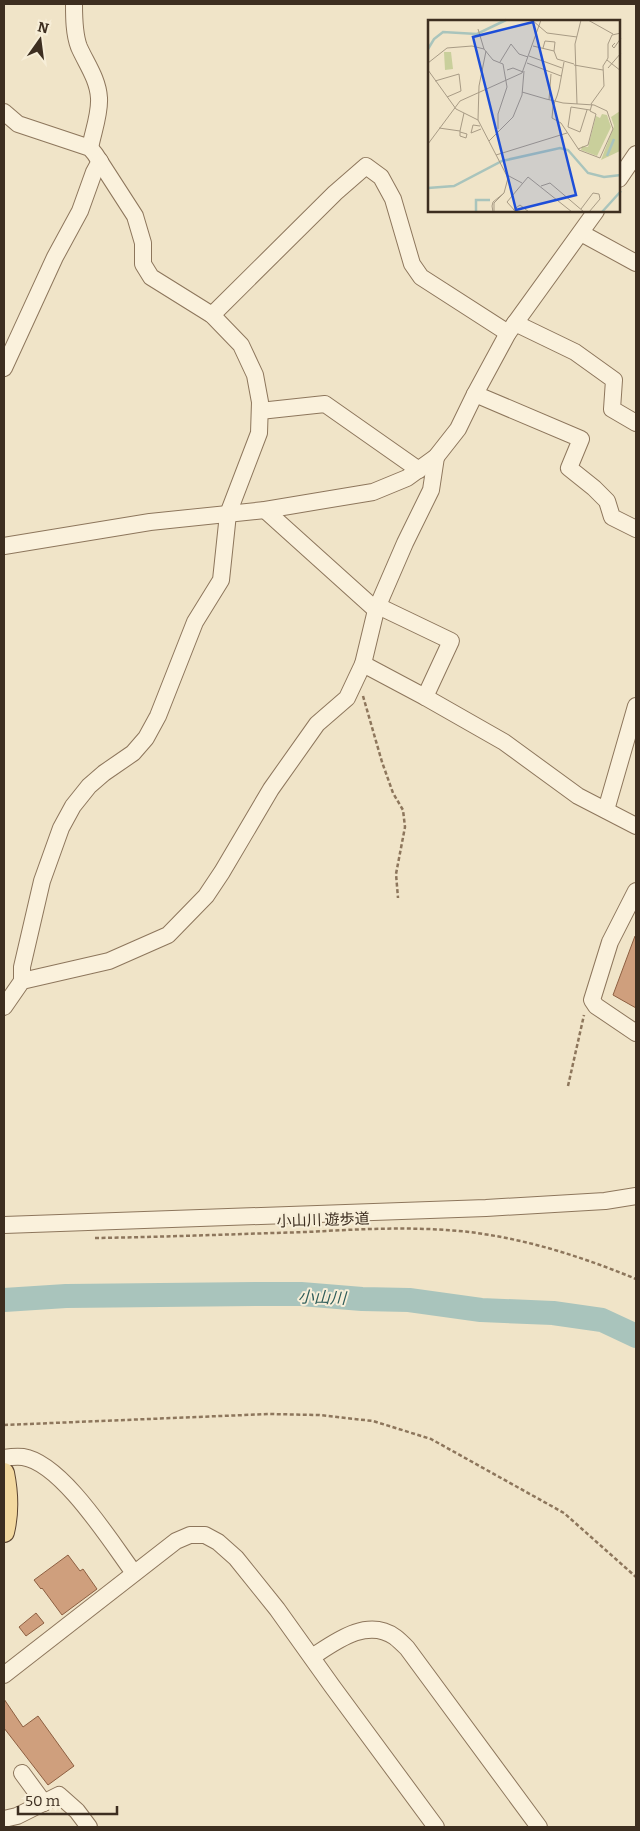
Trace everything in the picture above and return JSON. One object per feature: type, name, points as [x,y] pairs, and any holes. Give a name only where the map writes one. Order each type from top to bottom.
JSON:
[{"type":"main road","points":[[4,1473],[8,1516],[4,1532]]},
{"type":"street","points":[[74,4],[74,20],[78,45],[94,76],[99,98],[90,148]]},
{"type":"street","points":[[4,112],[18,124],[90,148],[135,216],[143,243],[143,264],[151,277],[212,315],[241,345],[255,375],[260,402],[258,433],[228,514],[221,580],[195,622],[158,716],[146,738],[133,753],[89,786],[73,806],[61,828],[42,881],[22,967],[22,981],[4,1007]]},
{"type":"street","points":[[620,178],[636,154]]},
{"type":"street","points":[[4,368],[55,257],[80,211],[100,161]]},
{"type":"street","points":[[212,315],[335,193],[366,166],[381,176],[393,199],[412,264],[421,277],[511,328],[575,352],[614,380],[612,409],[636,423]]},
{"type":"street","points":[[4,546],[150,522],[265,510],[373,492],[407,478],[436,457],[458,430],[475,394],[511,328],[595,212]]},
{"type":"street","points":[[581,233],[636,263]]},
{"type":"street","points":[[475,394],[581,439],[569,468],[607,501],[612,517],[636,529]]},
{"type":"street","points":[[260,411],[326,404],[419,470]]},
{"type":"street","points":[[22,981],[109,961],[168,935],[206,896],[271,789],[317,724],[346,698],[360,670],[377,608],[404,543],[431,490],[436,457]]},
{"type":"street","points":[[265,510],[377,608],[451,641],[426,697]]},
{"type":"street","points":[[360,670],[426,697],[504,742],[562,786],[636,826]]},
{"type":"street","points":[[606,810],[636,706]]},
{"type":"street","points":[[636,891],[610,942],[592,1000],[596,1006],[636,1033]]},
{"type":"street","points":[[4,1225],[495,1208],[587,1202],[636,1196]]},
{"type":"street","points":[[4,1458],[25,1457],[60,1478],[82,1502],[134,1573]]},
{"type":"street","points":[[4,1675],[176,1541],[190,1535],[205,1535],[218,1542],[236,1558],[277,1609],[436,1827]]},
{"type":"street","points":[[312,1656],[345,1636],[368,1629],[384,1631],[396,1637],[407,1648],[539,1827]]},
{"type":"street","points":[[22,1773],[44,1802]]},
{"type":"street","points":[[4,1819],[17,1816],[59,1795],[77,1811],[89,1827]]},
{"type":"path","points":[[360,670],[382,762],[393,793],[403,810],[405,827],[396,874],[398,898]]},
{"type":"path","points":[[568,1086],[581,1027],[586,1010],[592,1000]]},
{"type":"path","name":"小山川 遊歩道","points":[[95,1238],[396,1228],[444,1229],[497,1236],[534,1244],[586,1260],[636,1279]]},
{"type":"path","points":[[4,1425],[269,1414],[319,1415],[373,1421],[431,1439],[564,1513],[636,1577]]},
{"type":"building","points":[[636,936],[636,1008],[613,995]]},
{"type":"building","points":[[68,1555],[80,1571],[83,1569],[97,1589],[62,1615],[34,1580]]},
{"type":"building","points":[[36,1613],[44,1623],[26,1636],[19,1627]]},
{"type":"building","points":[[4,1699],[23,1727],[38,1716],[74,1766],[48,1785],[4,1728]]},
{"type":"waterway","name":"小山川","points":[[4,1300],[66,1296],[255,1294],[301,1294],[362,1299],[409,1300],[481,1310],[553,1313],[602,1320],[636,1336]]}]
